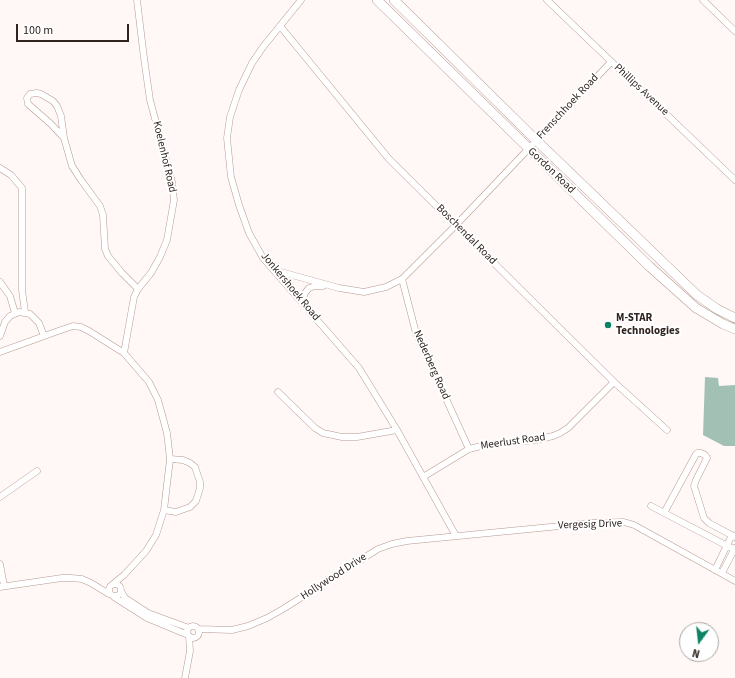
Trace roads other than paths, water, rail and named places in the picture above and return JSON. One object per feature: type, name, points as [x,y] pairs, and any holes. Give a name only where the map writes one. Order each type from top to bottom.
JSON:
[{"type":"street","name":"Koelenhof Road","points":[[124,353],[134,297],[160,257],[168,234],[174,200],[172,182],[150,100],[137,0]]},
{"type":"street","name":"Jonkershoek Road","points":[[301,0],[252,64],[239,90],[230,117],[228,138],[232,177],[243,219],[254,244],[273,270],[302,301],[358,368],[397,430],[456,536]]},
{"type":"street","name":"Gordon Road","points":[[377,0],[649,266],[696,308],[711,318],[735,329]]},
{"type":"street","name":"Gordon Road","points":[[394,0],[536,140],[697,294],[717,309],[735,318]]},
{"type":"street","name":"Phillips Avenue","points":[[547,0],[735,180]]},
{"type":"street","points":[[703,0],[735,32]]},
{"type":"street","name":"Boschendal Road","points":[[280,26],[389,159],[614,382],[667,430]]},
{"type":"street","name":"Frenschhoek Road","points":[[273,270],[331,286],[364,292],[386,287],[402,279],[456,225],[611,62]]},
{"type":"street","points":[[64,138],[51,124],[28,104],[27,98],[30,94],[41,94],[53,101],[57,106],[61,116],[69,158],[75,173],[100,206],[103,215],[105,248],[108,256],[138,289]]},
{"type":"street","points":[[0,168],[11,174],[22,188],[22,290],[25,312]]},
{"type":"street","name":"Nederberg Road","points":[[402,279],[416,332],[468,449]]},
{"type":"street","points":[[0,282],[10,296],[15,313]]},
{"type":"street","points":[[302,301],[305,293],[312,287],[331,286]]},
{"type":"street","points":[[711,318],[717,309]]},
{"type":"street","points":[[0,336],[5,322],[10,316],[15,313],[25,312],[30,314],[40,323],[44,336]]},
{"type":"street","points":[[0,352],[73,326],[81,328],[89,331],[124,353],[149,382],[158,400],[167,433],[170,459],[164,510],[156,535],[146,551],[124,575],[109,588],[111,595]]},
{"type":"street","name":"Meerlust Road","points":[[423,477],[468,449],[489,444],[536,440],[560,433],[568,428],[614,382]]},
{"type":"street","points":[[278,392],[314,428],[323,433],[342,437],[397,430]]},
{"type":"street","points":[[664,512],[697,453],[706,455],[707,458],[694,484],[704,518],[708,523],[734,536],[727,546],[715,570]]},
{"type":"street","points":[[164,510],[176,512],[190,507],[196,500],[200,488],[200,482],[195,467],[183,460],[170,459]]},
{"type":"street","points":[[0,497],[37,471]]},
{"type":"street","points":[[652,506],[735,550],[722,573]]},
{"type":"street","name":"Vergesig Drive","points":[[456,536],[591,523],[624,522],[634,525],[735,581]]},
{"type":"street","name":"Hollywood Drive","points":[[198,629],[217,630],[237,628],[248,626],[267,618],[378,548],[407,541],[456,536]]},
{"type":"street","points":[[0,564],[2,587],[62,578],[82,579],[148,618],[192,638],[197,636]]},
{"type":"street","points":[[111,595],[119,595],[124,575]]},
{"type":"street","points":[[91,583],[116,584],[121,589],[125,598],[148,613],[189,628],[195,626],[198,629],[199,632],[190,651],[185,678]]},
{"type":"street","points":[[189,628],[187,631],[190,651]]},
{"type":"street","name":"Hollywood Drive","points":[[197,636],[217,630]]},
{"type":"place","name":"M-STAR Technologies","points":[[608,325]]}]
